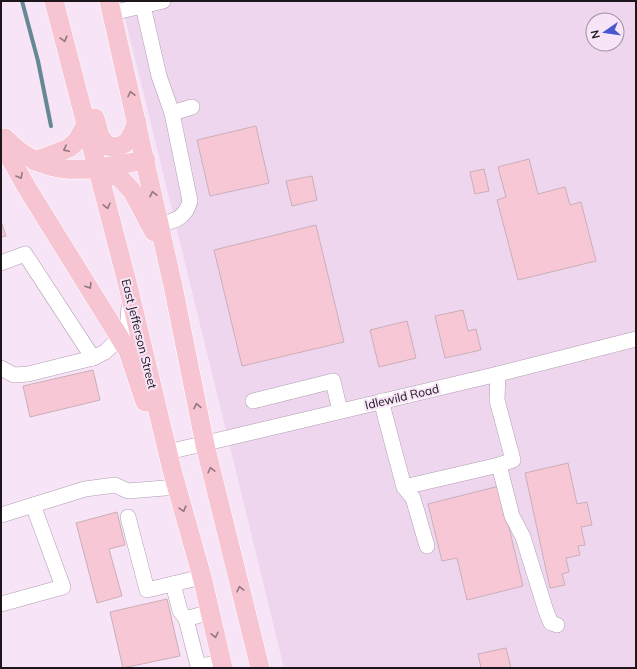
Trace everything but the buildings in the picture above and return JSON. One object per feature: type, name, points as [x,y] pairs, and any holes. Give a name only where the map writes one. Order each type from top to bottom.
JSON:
[{"type":"main road","name":"East Jefferson Street","points":[[54,1],[128,286],[172,470],[202,577],[222,665]]},
{"type":"main road","points":[[110,7],[146,160],[205,444],[260,668]]},
{"type":"main road","points":[[74,77],[89,97],[100,136],[107,146],[118,147],[129,141],[137,122]]},
{"type":"main road","points":[[35,160],[69,148],[77,141],[86,124]]},
{"type":"main road","points":[[1,134],[25,156],[58,168],[79,171],[146,160]]},
{"type":"main road","points":[[1,142],[27,188],[128,351],[160,451],[172,470]]},
{"type":"main road","points":[[98,168],[120,178],[132,191],[167,259]]},
{"type":"street","points":[[110,7],[143,6],[163,1]]},
{"type":"street","points":[[143,6],[159,76],[172,113],[190,201],[188,211],[177,219],[160,225]]},
{"type":"street","points":[[172,113],[192,107]]},
{"type":"street","points":[[1,263],[25,254],[93,358]]},
{"type":"street","points":[[1,368],[14,374],[23,375],[93,358],[105,352],[127,331],[130,310],[128,286]]},
{"type":"street","name":"Idlewild Road","points":[[1,515],[85,489],[115,485],[128,491],[172,470],[205,444],[498,374],[636,339]]},
{"type":"street","points":[[404,487],[498,465],[513,460],[497,400],[498,374]]},
{"type":"street","points":[[253,401],[333,381],[340,411]]},
{"type":"street","points":[[382,402],[404,487],[413,498],[427,546]]},
{"type":"street","points":[[498,465],[512,516],[523,537],[546,611],[551,623],[557,625]]},
{"type":"street","points":[[1,604],[63,587],[33,505]]},
{"type":"street","points":[[128,517],[147,590],[202,577]]},
{"type":"street","points":[[173,584],[180,611],[186,619],[198,666],[222,665]]},
{"type":"street","points":[[186,619],[210,612]]},
{"type":"shaded area","points":[[121,1],[636,1],[636,668],[284,668]]},
{"type":"waterway","points":[[22,1],[38,61],[51,126]]}]
